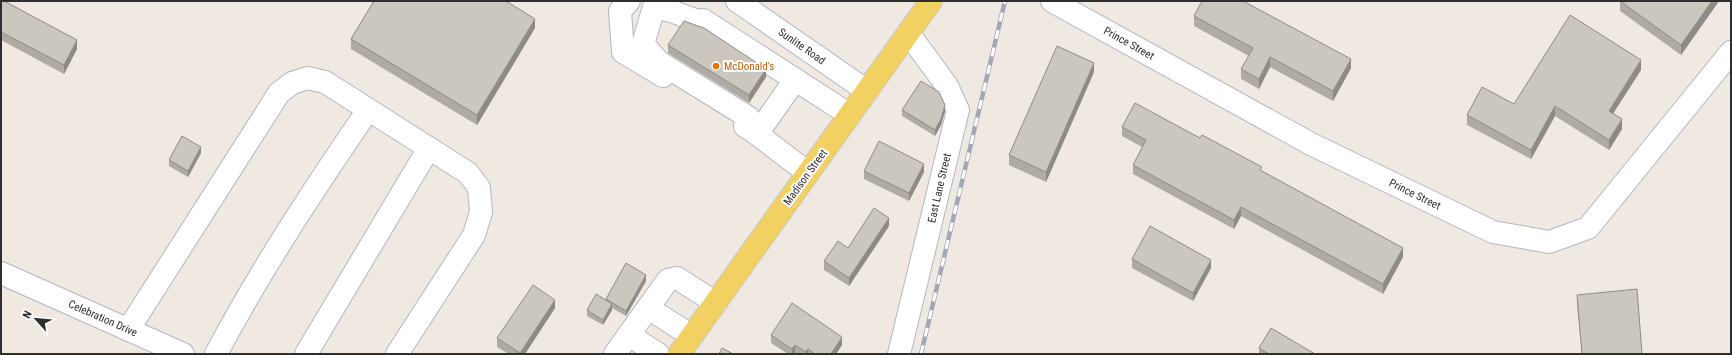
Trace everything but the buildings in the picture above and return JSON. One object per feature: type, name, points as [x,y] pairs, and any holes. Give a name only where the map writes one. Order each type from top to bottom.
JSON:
[{"type":"main road","name":"Madison Street","points":[[679,354],[909,34],[931,1]]},
{"type":"street","points":[[629,1],[620,11],[623,52],[757,134],[808,173]]},
{"type":"street","points":[[674,1],[850,115]]},
{"type":"street","name":"Sunlite Road","points":[[737,1],[867,91]]},
{"type":"street","name":"Prince Street","points":[[1052,1],[1311,144],[1493,232],[1549,242],[1588,228],[1731,52]]},
{"type":"street","points":[[714,28],[671,11],[654,7],[643,44],[659,62],[748,116],[757,134]]},
{"type":"street","name":"East Lane Street","points":[[900,354],[958,110],[947,86],[909,34]]},
{"type":"street","points":[[128,330],[279,93],[292,83],[308,78],[324,82],[468,173],[479,188],[481,212],[474,234],[397,354]]},
{"type":"street","points":[[757,134],[795,80]]},
{"type":"street","points":[[216,354],[241,307],[332,163],[368,110]]},
{"type":"street","points":[[306,354],[429,148]]},
{"type":"street","name":"Celebration Drive","points":[[1,273],[183,354]]},
{"type":"street","points":[[615,354],[668,280],[677,278],[716,302]]},
{"type":"street","points":[[648,308],[692,336]]},
{"type":"street","points":[[629,335],[658,354]]},
{"type":"railway","points":[[921,354],[1005,1]]},
{"type":"place","name":"McDonald's","points":[[716,66]]}]
